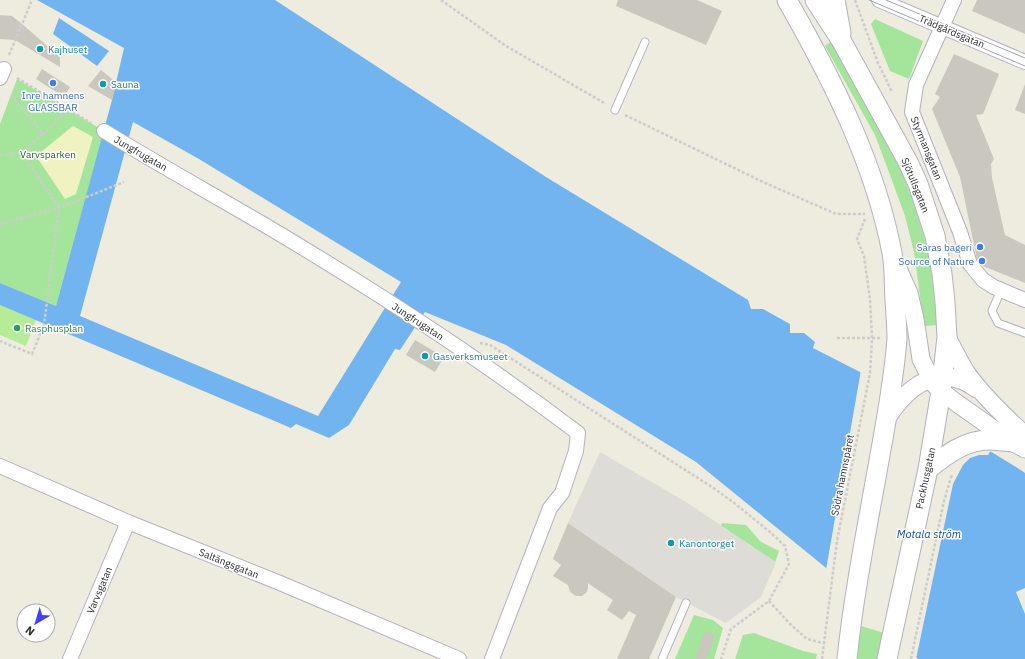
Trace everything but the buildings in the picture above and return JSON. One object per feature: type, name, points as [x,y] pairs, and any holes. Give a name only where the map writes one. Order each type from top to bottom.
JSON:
[{"type":"main road","points":[[786,0],[820,59],[846,112],[878,198],[892,254],[897,338],[898,390],[887,418],[854,602],[847,659]]},
{"type":"main road","name":"Sjötullsgatan","points":[[815,0],[841,40],[908,162],[918,184],[934,236],[942,274],[947,337],[938,382]]},
{"type":"main road","points":[[835,0],[840,21],[841,40]]},
{"type":"main road","name":"Packhusgatan","points":[[887,659],[928,469],[937,414],[938,382]]},
{"type":"main road","points":[[928,469],[953,450],[980,441],[989,440],[1020,442]]},
{"type":"street","name":"Trädgårdsgatan","points":[[879,0],[1025,62]]},
{"type":"street","name":"Styrmansgatan","points":[[954,0],[916,85],[912,112],[960,232],[970,264],[983,280],[1001,290]]},
{"type":"street","name":"Jungfrugatan","points":[[104,131],[264,224],[419,321],[517,387],[578,433],[576,451],[562,493],[550,508],[492,659]]},
{"type":"street","points":[[892,254],[909,293],[921,358],[938,382],[1020,442]]},
{"type":"street","points":[[1001,290],[1025,300]]},
{"type":"street","points":[[947,337],[966,371],[1020,442]]},
{"type":"street","points":[[898,390],[916,385],[938,382],[964,381],[983,394]]},
{"type":"street","name":"Saltängsgatan","points":[[0,466],[128,522],[280,583],[459,659]]},
{"type":"street","name":"Varvsgatan","points":[[70,659],[128,522]]},
{"type":"lane","points":[[615,110],[645,42]]},
{"type":"lane","points":[[1001,290],[992,311],[998,323],[1025,333]]},
{"type":"lane","points":[[662,659],[686,603]]},
{"type":"path","points":[[32,0],[2,73],[17,79],[104,131]]},
{"type":"path","points":[[441,0],[506,46],[615,110],[761,181],[836,214],[868,214]]},
{"type":"path","points":[[11,95],[43,134]]},
{"type":"path","points":[[0,155],[22,153],[68,110]]},
{"type":"path","points":[[0,341],[32,354],[44,325],[59,208],[22,153]]},
{"type":"path","points":[[0,224],[59,208],[124,182]]},
{"type":"path","name":"Södra hamnspåret","points":[[822,659],[837,541],[870,373],[872,339],[870,299],[864,256],[857,239]]},
{"type":"path","points":[[837,338],[872,339]]},
{"type":"path","points":[[478,342],[490,344],[712,487],[770,532],[785,546],[789,564],[769,601],[731,629],[721,659]]},
{"type":"path","points":[[911,658],[944,501],[953,471]]},
{"type":"path","points":[[769,601],[790,624],[807,639],[823,643]]},
{"type":"green space","points":[[875,19],[923,41],[909,79],[890,71],[871,24]]},
{"type":"green space","points":[[832,41],[903,175],[913,201],[930,256],[937,325],[924,326],[914,252],[905,216],[875,135],[825,46]]},
{"type":"green space","name":"Varvsparken","points":[[17,79],[104,131],[56,306],[0,283],[0,124]]},
{"type":"green space","name":"Rasphusplan","points":[[0,305],[36,320],[26,346],[0,335]]},
{"type":"green space","points":[[722,523],[746,525],[761,542],[779,551],[771,574],[719,531]]},
{"type":"green space","points":[[694,615],[713,620],[723,628],[714,659],[675,659]]},
{"type":"green space","points":[[861,626],[884,633],[878,659],[856,659]]},
{"type":"green space","points":[[754,633],[803,651],[817,654],[816,659],[735,659],[743,635]]},
{"type":"sand","points":[[73,126],[93,137],[76,194],[65,199],[36,156]]},
{"type":"shaded area","name":"Kanontorget","points":[[600,452],[686,502],[776,562],[761,597],[726,623],[676,597],[568,523]]},
{"type":"water","name":"Motala ström","points":[[37,0],[275,0],[546,177],[748,300],[751,309],[763,309],[790,324],[790,333],[804,333],[815,342],[813,348],[860,372],[1025,473],[1025,659],[918,659],[825,567],[696,462],[506,345],[425,312],[400,350],[395,349],[349,425],[329,438],[296,424],[291,428],[0,305],[0,283],[56,306],[112,100],[124,48]],"holes":[[[133,122],[199,159],[401,282],[318,416],[80,316]]]},
{"type":"water","points":[[59,18],[109,51],[97,66],[53,34]]},
{"type":"pier","points":[[861,370],[991,450],[988,455],[979,455],[970,458],[963,465],[953,484],[916,659],[826,570]]},
{"type":"pier","points":[[1025,588],[1025,614],[1016,592]]},
{"type":"tram line","points":[[869,0],[1025,66]]},
{"type":"tram line","points":[[886,0],[1025,58]]},
{"type":"place","name":"Kajhuset","points":[[40,49]]},
{"type":"place","name":"Inre hamnens GLASSBAR","points":[[53,83]]},
{"type":"place","name":"Sauna","points":[[103,84]]},
{"type":"place","name":"Saras bageri","points":[[980,247]]},
{"type":"place","name":"Source of Nature","points":[[982,261]]},
{"type":"place","name":"Rasphusplan","points":[[17,328]]},
{"type":"place","name":"Gasverksmuseet","points":[[425,356]]},
{"type":"place","name":"Kanontorget","points":[[671,543]]}]
